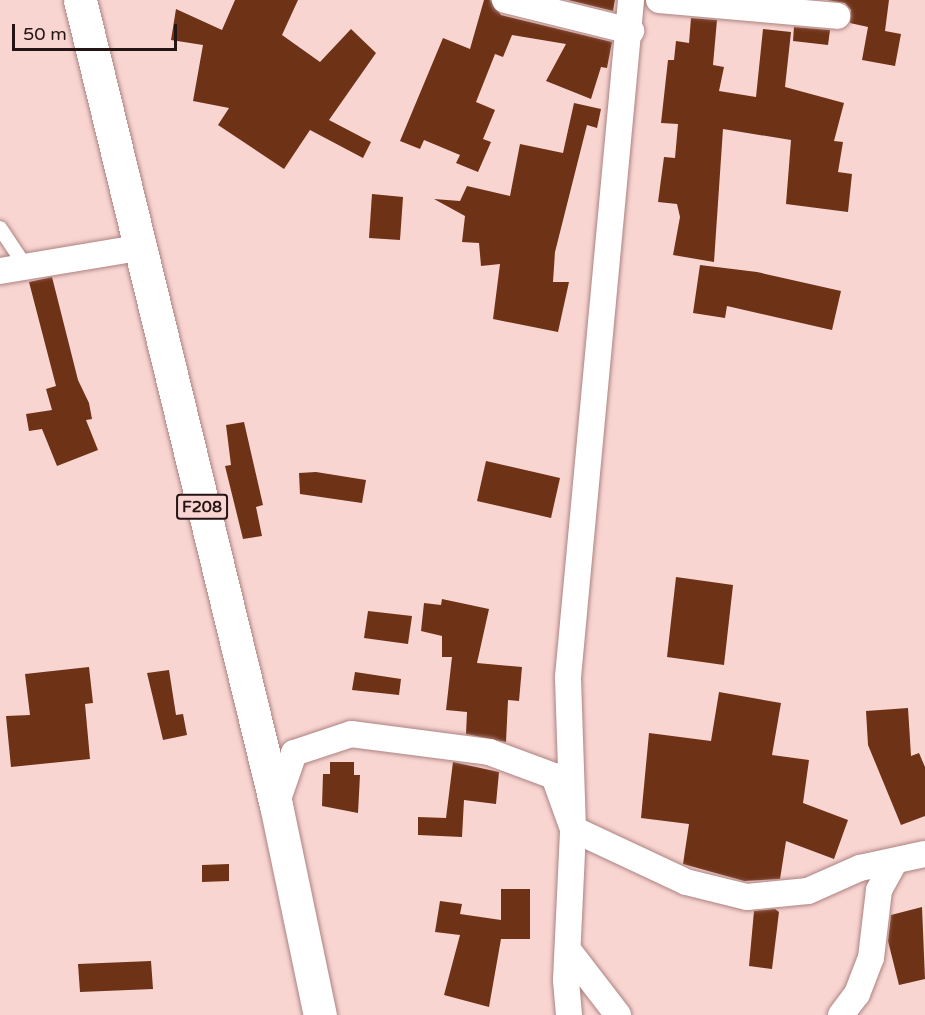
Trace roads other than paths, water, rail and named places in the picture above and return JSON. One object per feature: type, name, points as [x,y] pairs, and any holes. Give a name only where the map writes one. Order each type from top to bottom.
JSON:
[{"type":"main road","name":"F208","points":[[80,0],[137,248],[276,805],[320,1015]]},
{"type":"street","points":[[506,0],[631,31]]},
{"type":"street","points":[[569,1015],[568,950],[573,829],[568,678],[631,31],[631,0]]},
{"type":"street","points":[[658,0],[837,16]]},
{"type":"street","points":[[0,271],[137,248]]},
{"type":"street","points":[[276,805],[294,753],[351,734],[489,752],[554,776],[573,829],[686,882],[747,897],[808,891],[860,868],[925,854]]},
{"type":"street","points":[[841,1015],[857,994],[871,958],[879,890],[896,861]]},
{"type":"street","points":[[568,950],[618,1015]]},
{"type":"lane","points":[[0,228],[26,267]]}]
